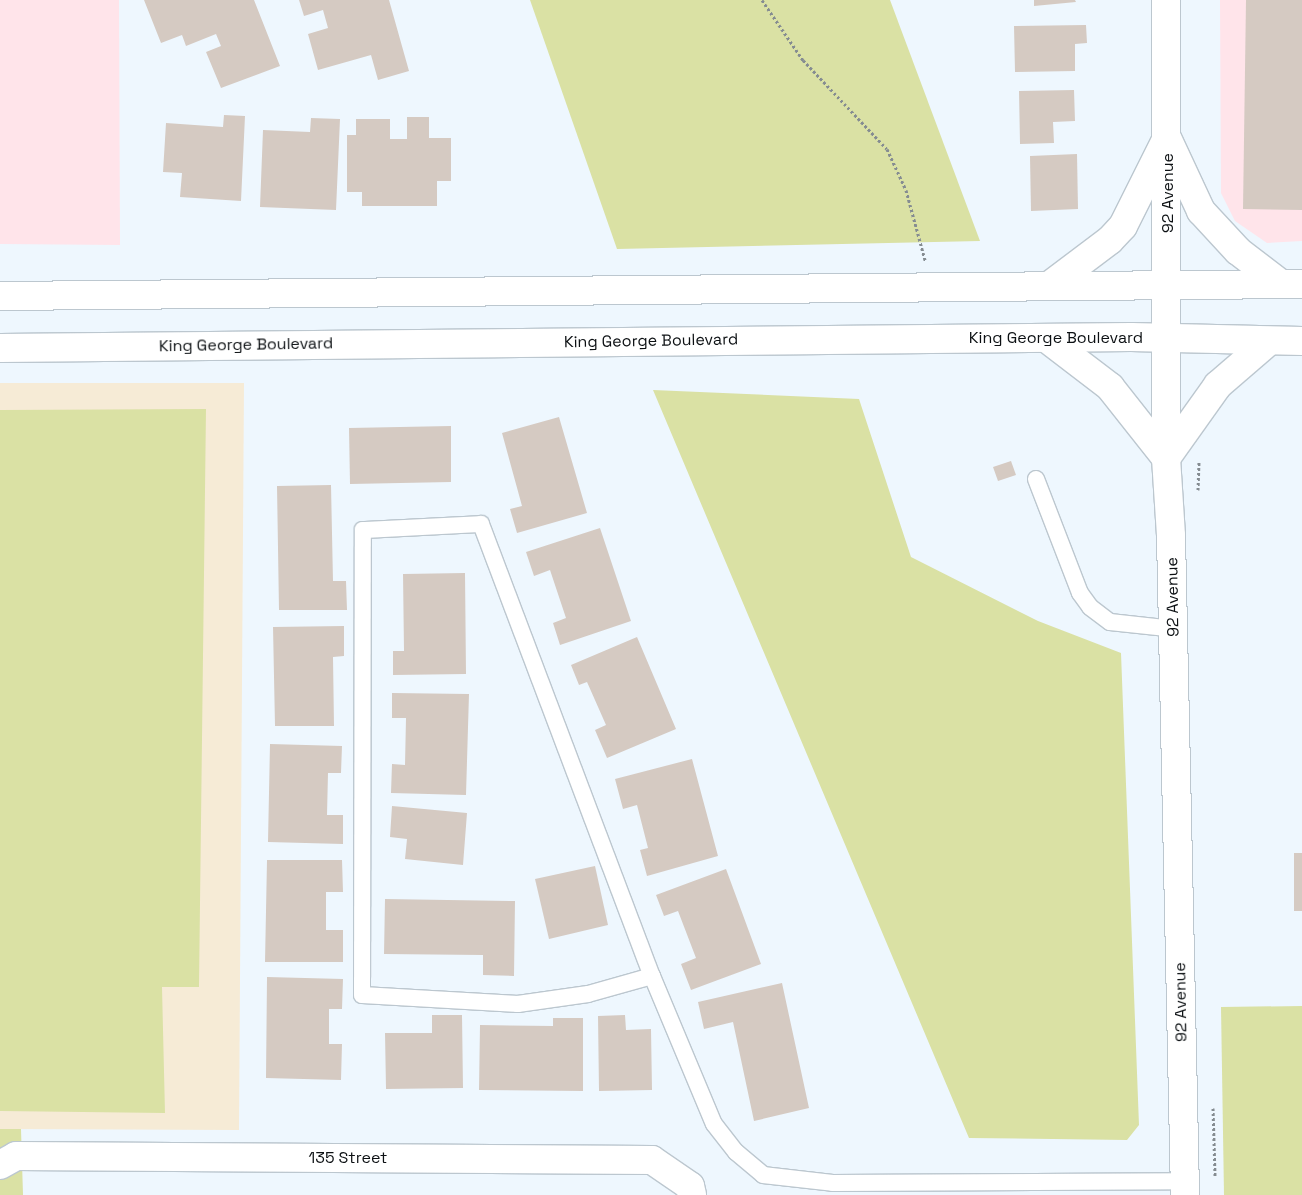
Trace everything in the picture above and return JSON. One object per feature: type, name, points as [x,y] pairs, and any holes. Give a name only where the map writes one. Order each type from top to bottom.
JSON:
[{"type":"main road","name":"92 Avenue","points":[[1166,0],[1168,285],[1166,458],[1174,629],[1185,1188]]},
{"type":"main road","points":[[1167,138],[1201,211],[1238,251],[1292,284]]},
{"type":"main road","points":[[1049,286],[1103,246],[1123,226],[1167,138]]},
{"type":"main road","points":[[0,296],[1292,284]]},
{"type":"main road","name":"King George Boulevard","points":[[0,348],[1167,337],[1302,341]]},
{"type":"main road","points":[[1046,338],[1110,387],[1166,458],[1218,385],[1269,341]]},
{"type":"main road","name":"135 Street","points":[[0,1165],[16,1156],[652,1160],[691,1190]]},
{"type":"lane","points":[[1036,479],[1080,593],[1090,607],[1110,622],[1174,629]]},
{"type":"lane","points":[[652,976],[588,994],[518,1004],[362,995],[362,530],[481,524],[652,976],[714,1124],[736,1152],[763,1175],[833,1183],[1185,1188]]},
{"type":"path","points":[[762,0],[803,60],[887,149],[906,190],[924,259],[933,261]]},
{"type":"shaded area","points":[[0,0],[119,0],[120,245],[0,244]]},
{"type":"shaded area","points":[[1220,0],[1302,0],[1302,241],[1267,243],[1235,221],[1221,193]]},
{"type":"shaded area","points":[[0,383],[244,383],[239,1130],[0,1129]]},
{"type":"green space","points":[[530,0],[890,0],[980,241],[617,249]]},
{"type":"green space","points":[[653,390],[859,399],[911,557],[1038,621],[1121,653],[1139,1125],[1127,1140],[969,1138]]},
{"type":"green space","points":[[206,409],[199,987],[162,987],[165,1113],[0,1111],[0,410]]},
{"type":"green space","points":[[1302,1006],[1302,1195],[1224,1195],[1221,1007]]},
{"type":"green space","points":[[0,1129],[21,1129],[23,1195],[0,1195]]},
{"type":"building","points":[[144,0],[254,0],[280,66],[221,88],[206,52],[221,46],[216,34],[186,46],[182,35],[161,43]]},
{"type":"building","points":[[299,0],[389,0],[409,71],[378,80],[371,55],[318,70],[308,34],[328,28],[323,10],[304,16]]},
{"type":"building","points":[[1034,0],[1075,0],[1076,2],[1034,6]]},
{"type":"building","points":[[1246,0],[1302,0],[1302,210],[1243,209]]},
{"type":"building","points":[[1086,25],[1087,43],[1075,44],[1075,71],[1015,72],[1014,26]]},
{"type":"building","points":[[1074,90],[1075,121],[1053,122],[1054,143],[1020,144],[1019,91]]},
{"type":"building","points":[[224,115],[245,116],[241,201],[180,197],[182,173],[163,172],[166,123],[223,127]]},
{"type":"building","points":[[407,117],[429,117],[429,138],[451,138],[451,181],[437,181],[437,206],[362,206],[362,192],[347,192],[347,135],[356,135],[356,119],[390,119],[390,139],[407,139]]},
{"type":"building","points":[[311,118],[340,119],[336,210],[260,207],[263,130],[310,132]]},
{"type":"building","points":[[1077,154],[1078,209],[1031,211],[1030,156]]},
{"type":"building","points":[[559,417],[587,513],[517,533],[510,509],[522,506],[502,433]]},
{"type":"building","points":[[451,426],[451,482],[350,484],[349,428]]},
{"type":"building","points":[[1011,461],[1016,475],[998,481],[993,467]]},
{"type":"building","points":[[331,485],[333,581],[346,581],[347,610],[279,610],[277,486]]},
{"type":"building","points":[[600,528],[631,621],[560,645],[553,623],[566,618],[550,570],[534,576],[526,552]]},
{"type":"building","points":[[465,573],[466,674],[393,675],[393,651],[404,651],[403,574]]},
{"type":"building","points":[[344,626],[344,656],[333,657],[334,726],[275,726],[273,627]]},
{"type":"building","points":[[637,637],[676,729],[607,758],[595,730],[606,725],[587,682],[579,685],[571,665]]},
{"type":"building","points":[[392,693],[469,694],[466,795],[391,793],[392,764],[405,765],[406,718],[392,718]]},
{"type":"building","points":[[270,744],[342,746],[341,773],[328,773],[327,815],[343,815],[343,844],[268,842]]},
{"type":"building","points":[[692,759],[718,856],[647,876],[640,850],[648,848],[637,805],[623,809],[615,779]]},
{"type":"building","points":[[392,806],[467,813],[463,865],[405,859],[407,839],[390,837]]},
{"type":"building","points":[[1294,853],[1302,853],[1302,911],[1294,911]]},
{"type":"building","points":[[267,860],[342,860],[343,892],[326,892],[326,930],[343,930],[343,962],[265,962]]},
{"type":"building","points":[[595,866],[608,925],[549,939],[535,879]]},
{"type":"building","points":[[726,869],[761,964],[691,990],[681,964],[696,958],[678,911],[664,916],[656,895]]},
{"type":"building","points":[[385,899],[515,901],[514,976],[483,975],[483,955],[384,954]]},
{"type":"building","points":[[267,977],[343,979],[342,1009],[329,1009],[329,1044],[342,1044],[341,1080],[266,1078]]},
{"type":"building","points":[[782,983],[809,1108],[754,1121],[733,1022],[704,1029],[698,1002]]},
{"type":"building","points":[[432,1015],[462,1015],[463,1088],[386,1089],[385,1033],[432,1033]]},
{"type":"building","points":[[625,1015],[626,1030],[651,1029],[652,1090],[599,1091],[598,1016]]},
{"type":"building","points":[[553,1018],[583,1018],[583,1091],[479,1090],[480,1025],[553,1026]]}]
